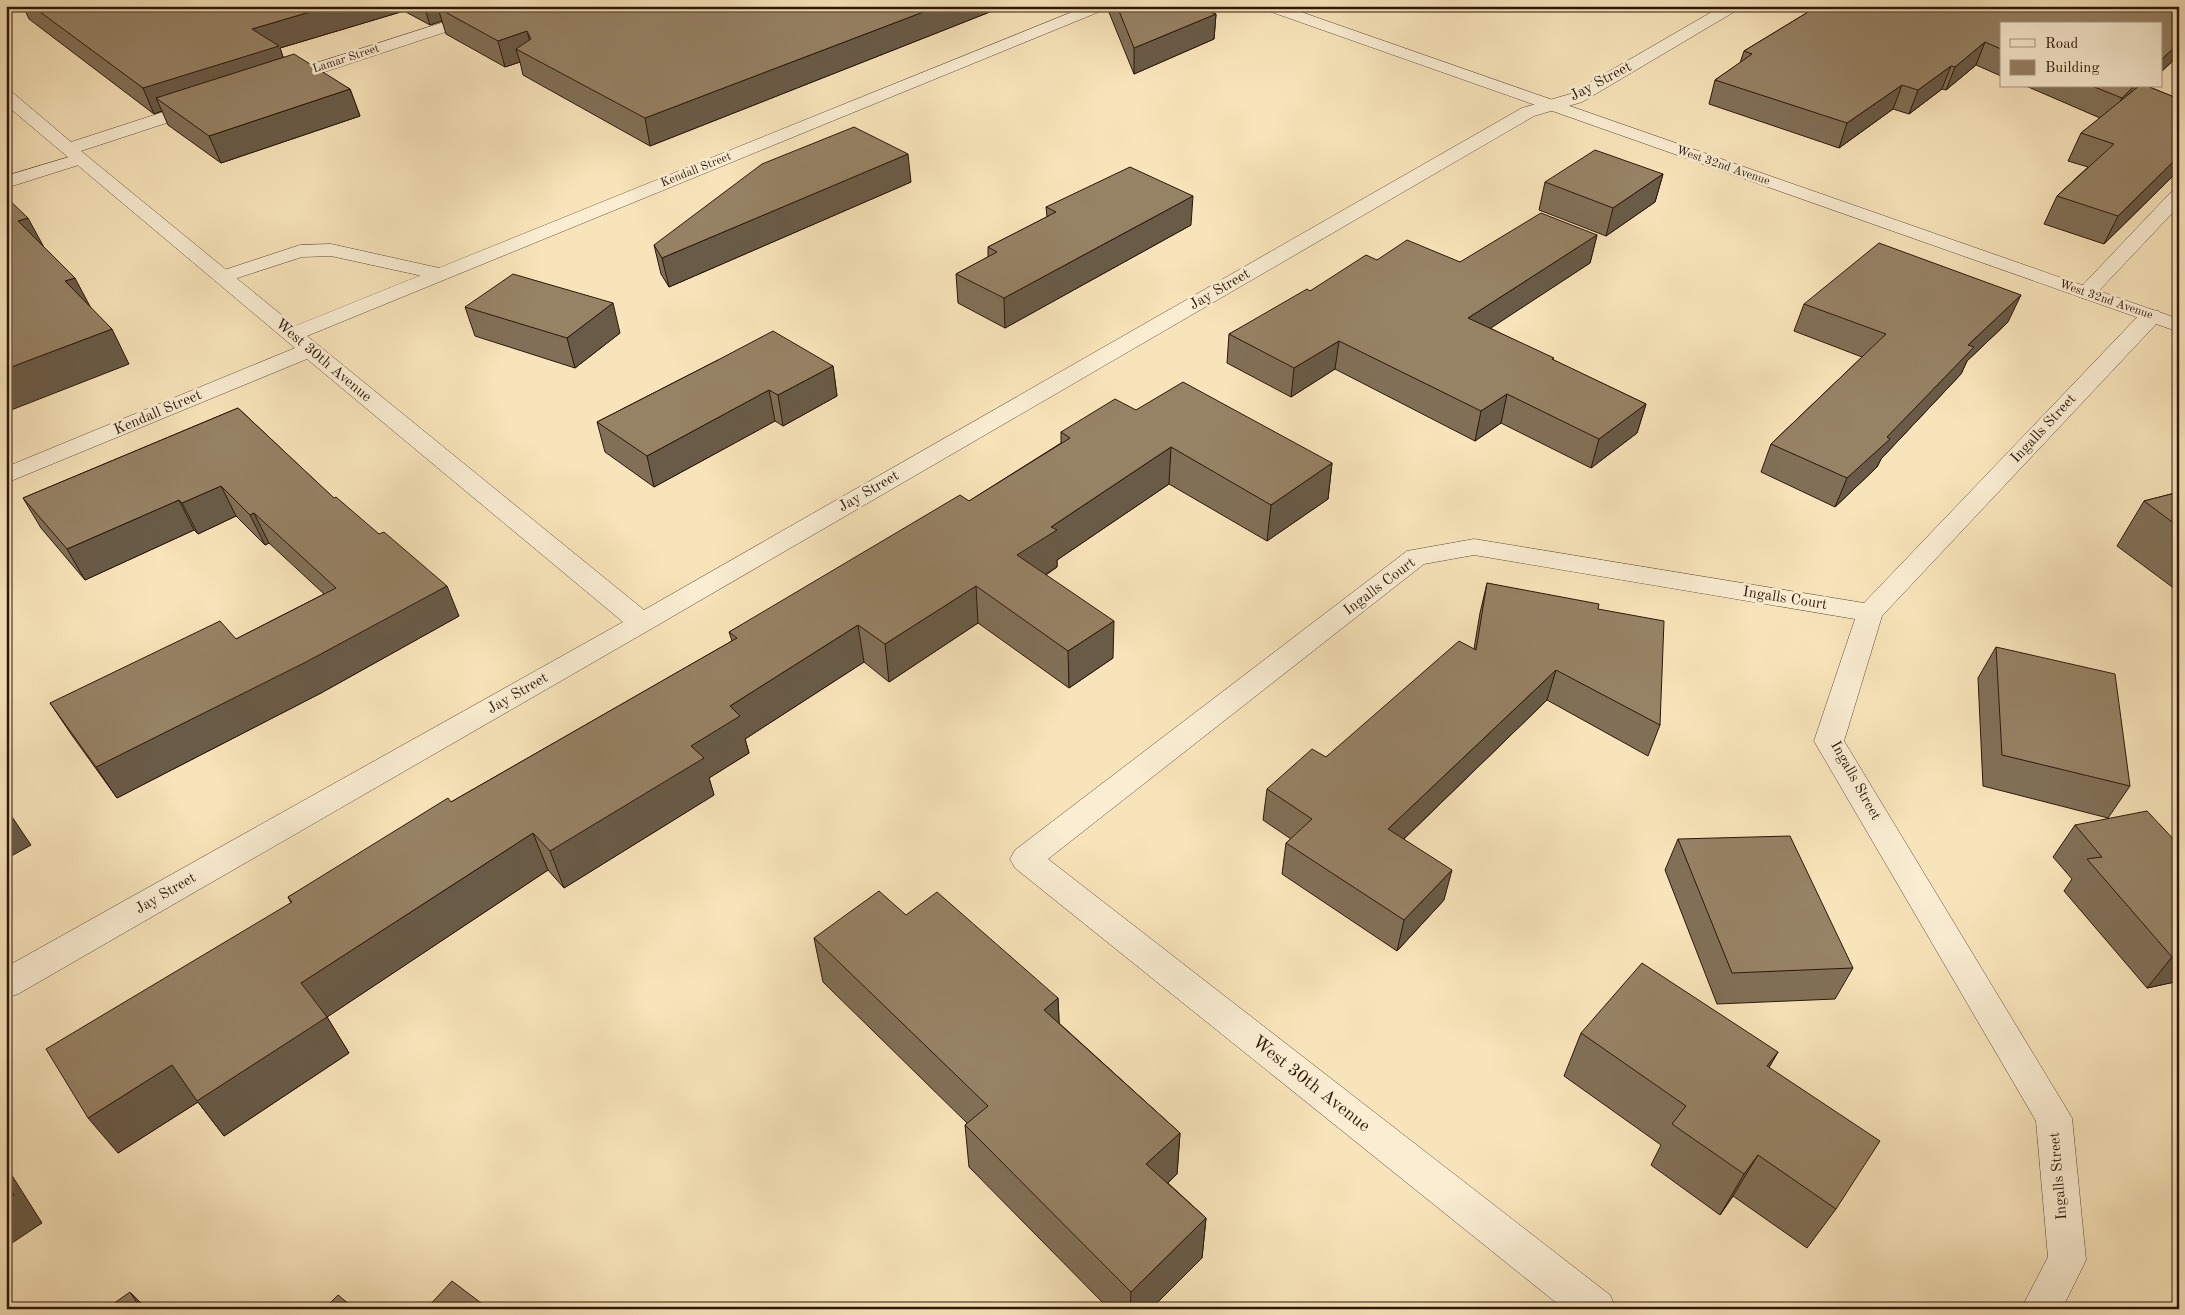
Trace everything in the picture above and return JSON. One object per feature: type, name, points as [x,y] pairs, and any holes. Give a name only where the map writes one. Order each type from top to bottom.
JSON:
[{"type":"street","name":"Lamar Street","points":[[266,85],[510,6]]},
{"type":"street","name":"Kendall Street","points":[[291,335],[1101,6]]},
{"type":"street","name":"West 32nd Avenue","points":[[1268,6],[2179,326]]},
{"type":"street","name":"Jay Street","points":[[6,984],[642,624],[1528,112],[1576,98],[1734,6]]},
{"type":"street","name":"West 30th Avenue","points":[[6,96],[291,335],[642,624]]},
{"type":"street","points":[[6,182],[74,154],[219,100]]},
{"type":"street","points":[[2086,293],[2179,195]]},
{"type":"street","points":[[222,277],[300,251],[331,250],[441,274]]},
{"type":"street","name":"Ingalls Street","points":[[2041,1309],[2067,1260],[2054,1118],[1828,741],[1870,613],[2151,316]]},
{"type":"street","name":"Kendall Street","points":[[6,476],[310,350]]},
{"type":"street","name":"Ingalls Court","points":[[1026,858],[1416,558],[1474,547],[1870,613]]},
{"type":"street","name":"West 30th Avenue","points":[[1026,858],[1596,1309]]},
{"type":"building","points":[[32,6],[330,6],[252,29],[279,46],[143,88]]},
{"type":"building","points":[[445,6],[939,6],[645,118],[516,49],[531,39],[527,31],[498,41],[438,8]]},
{"type":"building","points":[[1117,6],[1195,6],[1216,14],[1134,48]]},
{"type":"building","points":[[1818,6],[2179,6],[2179,43],[2162,59],[2162,22],[2000,22],[2000,49],[1985,42],[1955,67],[1951,66],[1918,90],[1902,85],[1847,123],[1715,80],[1752,54],[1744,51]]},
{"type":"building","points":[[294,54],[350,89],[209,136],[156,98]]},
{"type":"building","points":[[2097,88],[2132,88],[2122,98]]},
{"type":"building","points":[[2137,88],[2152,88],[2179,99],[2179,156],[2118,216],[2057,196],[2114,144],[2081,133]]},
{"type":"building","points":[[854,127],[908,154],[662,258],[654,245],[762,164]]},
{"type":"building","points":[[1595,150],[1663,174],[1613,208],[1545,182]]},
{"type":"building","points":[[1130,167],[1193,196],[1004,298],[956,274],[997,252],[988,247],[1056,212],[1046,207]]},
{"type":"building","points":[[6,197],[28,218],[18,221],[75,278],[65,281],[112,329],[6,369]]},
{"type":"building","points":[[1541,213],[1597,235],[1468,318],[1646,404],[1599,439],[1507,394],[1481,411],[1339,341],[1294,368],[1229,334],[1307,289],[1310,291],[1366,255],[1377,260],[1407,240],[1460,262]]},
{"type":"building","points":[[1879,243],[2021,295],[1968,345],[1974,347],[1887,437],[1890,439],[1847,478],[1771,444],[1886,334],[1804,304]]},
{"type":"building","points":[[513,274],[613,303],[567,338],[465,307]]},
{"type":"building","points":[[773,331],[833,366],[778,395],[769,390],[647,456],[597,422],[718,360]]},
{"type":"building","points":[[1183,382],[1332,463],[1271,505],[1171,447],[1051,527],[1057,530],[1017,555],[1114,621],[1068,651],[976,586],[885,644],[858,625],[730,706],[740,716],[691,746],[704,758],[550,851],[533,833],[301,983],[327,1017],[197,1101],[172,1065],[88,1118],[46,1049],[292,902],[288,897],[448,798],[451,802],[737,638],[729,632],[960,495],[969,501],[1070,438],[1061,432],[1115,399],[1136,410]]},
{"type":"building","points":[[238,408],[334,498],[336,497],[379,534],[384,532],[447,586],[306,662],[96,767],[50,703],[220,621],[236,639],[336,588],[254,513],[250,515],[221,486],[182,503],[179,500],[67,549],[23,498]]},
{"type":"building","points":[[2179,492],[2179,527],[2144,501]]},
{"type":"building","points":[[1487,583],[1599,604],[1598,609],[1664,621],[1660,725],[1556,670],[1388,829],[1452,870],[1404,920],[1286,843],[1312,819],[1267,789],[1312,749],[1326,757],[1459,641],[1476,650]]},
{"type":"building","points":[[1996,647],[2115,674],[2130,786],[2002,755]]},
{"type":"building","points":[[2147,811],[2179,845],[2179,956],[2172,957],[2087,859],[2102,857],[2075,825]]},
{"type":"building","points":[[1790,836],[1853,968],[1732,973],[1678,839]]},
{"type":"building","points":[[879,891],[906,915],[937,892],[1058,998],[1044,1010],[1180,1133],[1146,1164],[1206,1218],[1131,1292],[965,1125],[988,1106],[814,938]]},
{"type":"building","points":[[1642,963],[1778,1052],[1767,1066],[1880,1141],[1836,1209],[1758,1155],[1744,1174],[1672,1124],[1686,1106],[1581,1033]]},
{"type":"building","points":[[6,1183],[14,1195],[6,1200]]},
{"type":"building","points":[[452,1281],[489,1309],[426,1309]]},
{"type":"building","points":[[130,1292],[141,1309],[106,1309]]},
{"type":"building","points":[[338,1295],[355,1309],[324,1309]]},
{"type":"building","points":[[1421,1303],[1427,1309],[1417,1309]]}]
